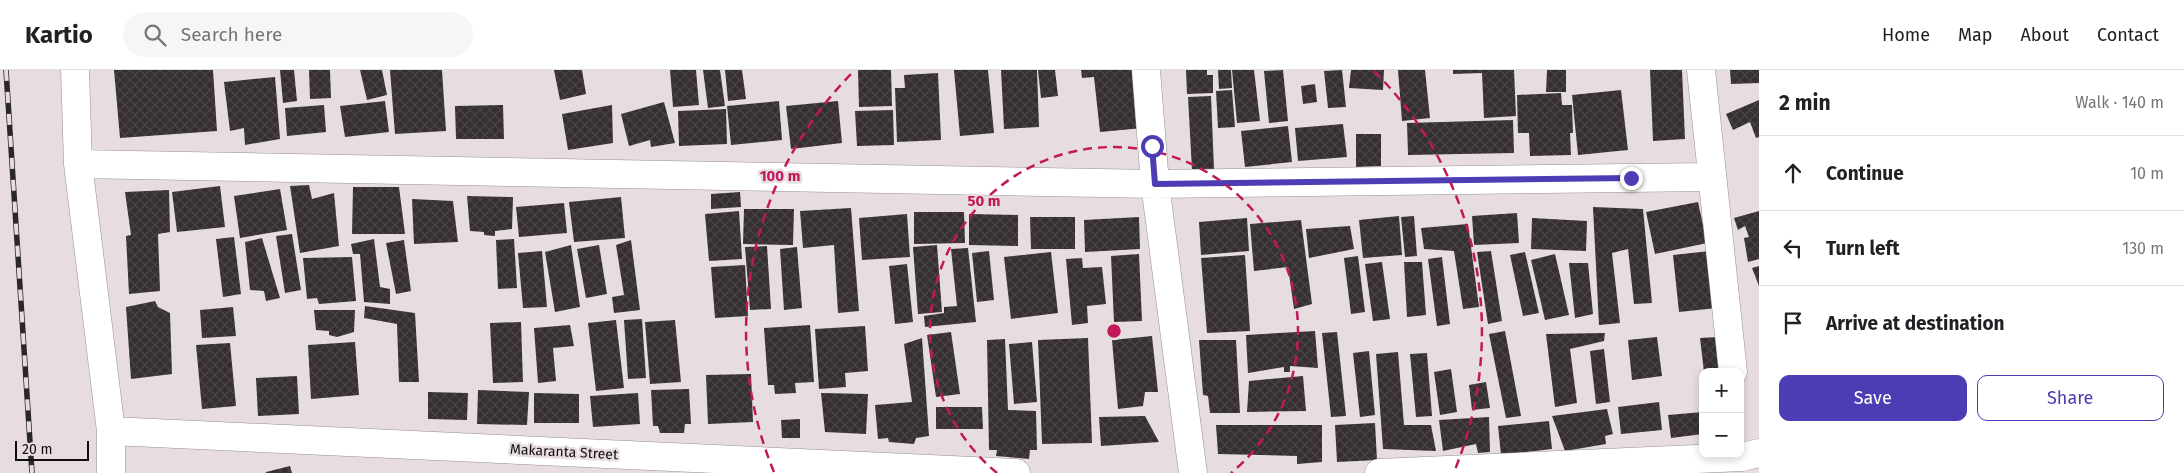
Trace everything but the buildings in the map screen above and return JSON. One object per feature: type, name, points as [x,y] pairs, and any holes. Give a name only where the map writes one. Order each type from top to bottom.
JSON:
[{"type":"street","points":[[75,70],[78,164],[111,431],[111,473]]},
{"type":"street","points":[[1146,70],[1155,184],[1193,473]]},
{"type":"street","points":[[1701,70],[1733,368]]},
{"type":"street","points":[[78,164],[1155,184],[1711,177]]},
{"type":"street","name":"Makaranta Street","points":[[111,431],[1016,473]]},
{"type":"street","points":[[1379,473],[1747,455]]},
{"type":"railway","points":[[6,70],[32,473]]},
{"type":"route","points":[[1152,146],[1155,184],[1631,178]]}]
